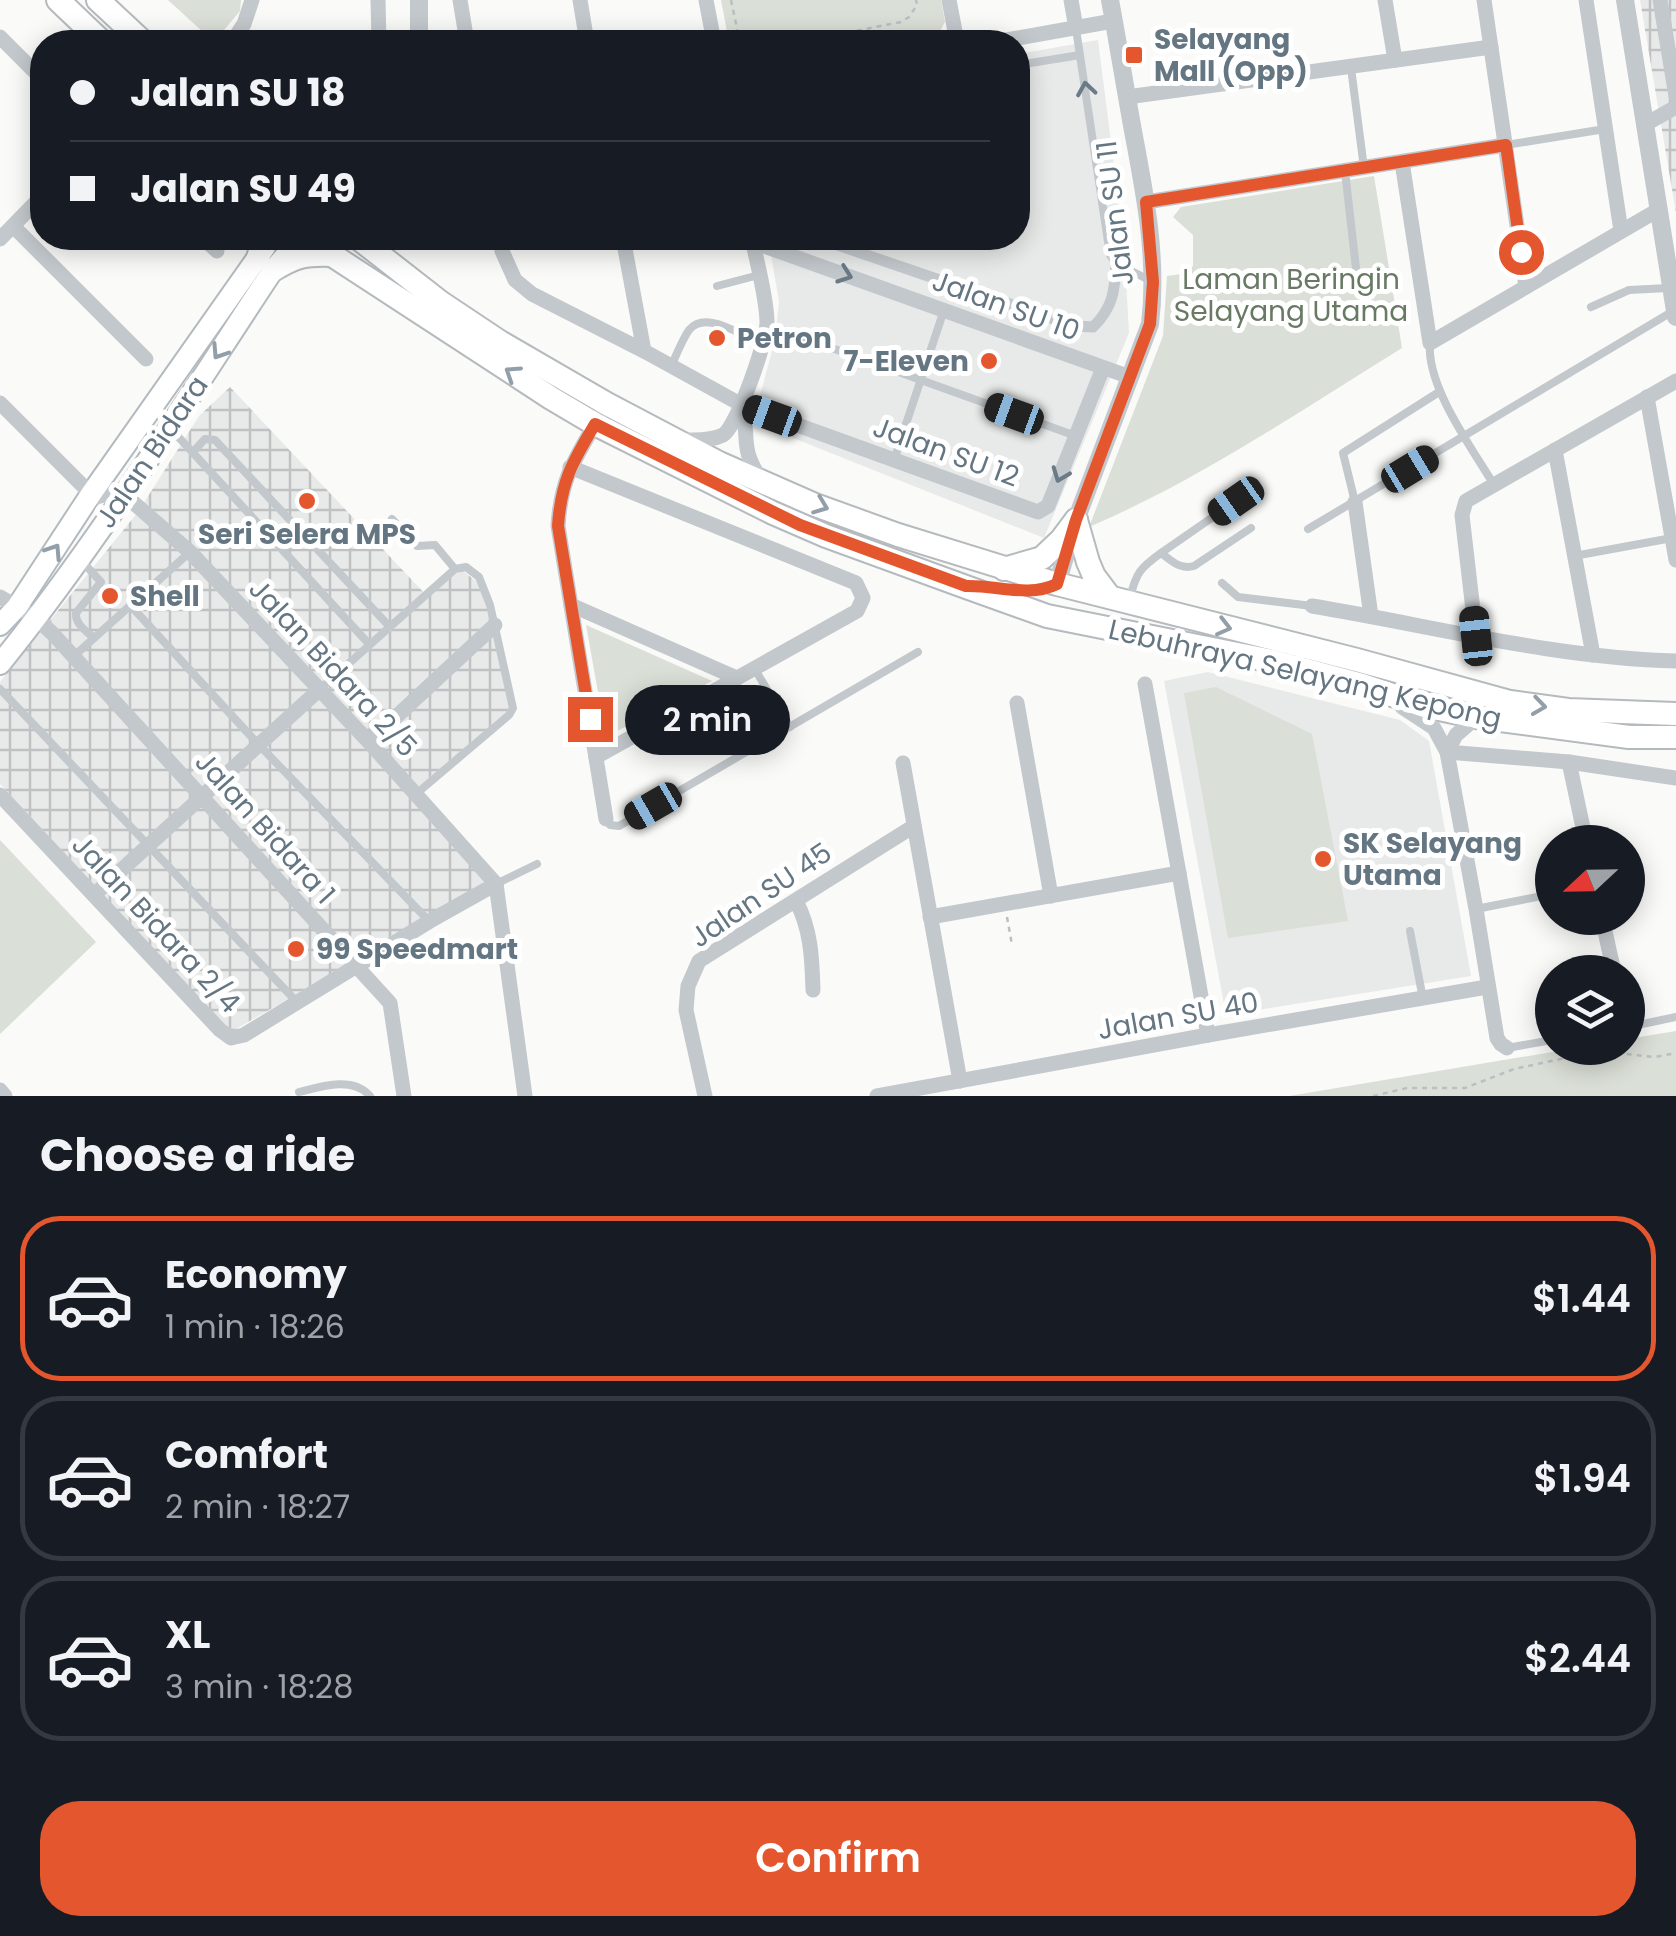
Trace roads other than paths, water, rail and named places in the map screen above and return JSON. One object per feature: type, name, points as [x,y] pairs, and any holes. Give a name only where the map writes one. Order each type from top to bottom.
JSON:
[{"type":"main road","points":[[58,0],[89,30]]},
{"type":"main road","points":[[98,0],[130,30]]},
{"type":"main road","name":"Lebuhraya Selayang Kepong","points":[[324,250],[551,398],[676,441],[720,464],[898,535],[1057,584],[1510,702],[1568,710],[1676,714]]},
{"type":"main road","name":"Lebuhraya Selayang Kepong","points":[[373,250],[440,302],[601,414],[808,529],[1047,616],[1245,656],[1477,717],[1629,737],[1676,736]]},
{"type":"main road","points":[[265,255],[332,256]]},
{"type":"main road","name":"Jalan Bidara","points":[[0,664],[80,559],[169,427],[265,255]]},
{"type":"main road","name":"Jalan Bidara","points":[[0,625],[8,602],[265,255]]},
{"type":"main road","points":[[1004,569],[1042,558],[1076,520]]},
{"type":"main road","points":[[1076,520],[1094,576],[1119,599]]},
{"type":"main road","points":[[966,586],[1029,592],[1057,584],[1065,598],[1076,606],[1245,656]]},
{"type":"street","points":[[240,30],[252,0]]},
{"type":"street","points":[[378,0],[379,30]]},
{"type":"street","points":[[419,0],[419,30]]},
{"type":"street","points":[[460,0],[465,30]]},
{"type":"street","points":[[580,0],[585,30]]},
{"type":"street","points":[[706,0],[712,30]]},
{"type":"street","points":[[949,0],[954,30]]},
{"type":"street","points":[[1071,0],[1076,28]]},
{"type":"street","name":"Jalan SU 11","points":[[1057,584],[1076,520],[1150,324],[1153,282],[1146,202],[1110,0]]},
{"type":"street","points":[[1385,0],[1395,60]]},
{"type":"street","points":[[1484,0],[1526,287]]},
{"type":"street","points":[[1586,0],[1621,232]]},
{"type":"street","points":[[1625,0],[1675,314]]},
{"type":"street","points":[[1660,0],[1676,96]]},
{"type":"street","points":[[1030,36],[1113,20]]},
{"type":"street","points":[[3,46],[30,68]]},
{"type":"street","points":[[1127,97],[1491,47]]},
{"type":"street","points":[[1644,125],[1676,107]]},
{"type":"street","points":[[1146,202],[1506,145]]},
{"type":"street","points":[[1402,162],[1430,344],[1658,210]]},
{"type":"street","points":[[0,240],[30,208]]},
{"type":"street","points":[[13,226],[30,243]]},
{"type":"street","points":[[37,250],[146,358]]},
{"type":"street","name":"Jalan SU 12","points":[[502,250],[515,280],[532,294],[742,405],[1038,512],[1048,506],[1103,368]]},
{"type":"street","points":[[625,250],[644,351]]},
{"type":"street","points":[[676,441],[720,436],[730,430],[742,405],[768,325],[754,250]]},
{"type":"street","name":"Jalan SU 10","points":[[779,250],[1130,377]]},
{"type":"street","points":[[852,250],[1088,328],[1104,316],[1115,294],[1116,263]]},
{"type":"street","points":[[1476,636],[1462,515],[1466,501],[1676,381]]},
{"type":"street","points":[[1647,397],[1676,560]]},
{"type":"street","points":[[0,403],[91,494],[96,497],[124,493]]},
{"type":"street","points":[[742,405],[745,447],[763,482]]},
{"type":"street","points":[[601,414],[570,467],[560,500],[558,526],[606,820]]},
{"type":"street","points":[[1554,450],[1592,654]]},
{"type":"street","points":[[570,467],[856,584],[863,598],[857,611],[596,757]]},
{"type":"street","name":"Jalan Bidara 2/5","points":[[124,493],[190,552],[496,884]]},
{"type":"street","points":[[1355,502],[1371,616]]},
{"type":"street","name":"Jalan Bidara 1","points":[[8,602],[37,619],[74,656],[390,1003],[404,1096]]},
{"type":"street","points":[[571,605],[737,678]]},
{"type":"street","points":[[1312,606],[1592,654],[1676,662]]},
{"type":"street","points":[[368,742],[495,626]]},
{"type":"street","points":[[1145,684],[1208,1035]]},
{"type":"street","points":[[1362,685],[1422,718],[1434,728],[1446,752],[1496,1038],[1508,1048]]},
{"type":"street","points":[[94,896],[320,689]]},
{"type":"street","points":[[1017,703],[1051,896]]},
{"type":"street","points":[[1650,714],[1676,703]]},
{"type":"street","points":[[1446,752],[1456,735],[1477,717]]},
{"type":"street","points":[[1446,752],[1569,762],[1676,778]]},
{"type":"street","points":[[1569,762],[1582,825]]},
{"type":"street","points":[[903,763],[960,1082]]},
{"type":"street","name":"Jalan Bidara 2/4","points":[[0,795],[230,1038],[244,1035],[496,884]]},
{"type":"street","name":"Jalan SU 45","points":[[704,1096],[686,1010],[688,986],[699,961],[914,826]]},
{"type":"street","points":[[930,917],[1179,873]]},
{"type":"street","points":[[496,884],[524,1096]]},
{"type":"street","points":[[796,900],[811,944],[813,990]]},
{"type":"street","name":"Jalan SU 40","points":[[877,1096],[1487,988]]},
{"type":"street","points":[[0,1090],[6,1096]]},
{"type":"lane","points":[[1076,28],[1110,255],[1116,263],[1153,282]]},
{"type":"lane","points":[[1030,63],[1080,55]]},
{"type":"lane","points":[[1351,66],[1364,168]]},
{"type":"lane","points":[[1506,145],[1606,129]]},
{"type":"lane","points":[[1345,171],[1358,286]]},
{"type":"lane","points":[[718,286],[759,275]]},
{"type":"lane","points":[[1591,307],[1629,290],[1671,288]]},
{"type":"lane","points":[[894,460],[944,310]]},
{"type":"lane","points":[[1308,530],[1675,314]]},
{"type":"lane","points":[[671,366],[690,329],[699,322],[712,322],[761,345]]},
{"type":"lane","points":[[768,325],[1076,436]]},
{"type":"lane","points":[[1430,344],[1428,358],[1439,392],[1494,485]]},
{"type":"lane","points":[[1355,502],[1343,453],[1439,392]]},
{"type":"lane","points":[[169,427],[369,644]]},
{"type":"lane","points":[[193,452],[205,439],[215,440],[389,626]]},
{"type":"lane","points":[[1119,599],[1140,569],[1236,501]]},
{"type":"lane","points":[[392,520],[417,546],[435,545],[455,569]]},
{"type":"lane","points":[[1160,553],[1178,566],[1194,566],[1251,528]]},
{"type":"lane","points":[[1574,556],[1672,538]]},
{"type":"lane","points":[[74,656],[190,552]]},
{"type":"lane","points":[[80,559],[101,582],[76,612],[77,622],[94,638]]},
{"type":"lane","points":[[320,689],[455,569],[466,567],[479,578],[490,605],[513,708],[416,794]]},
{"type":"lane","points":[[1222,584],[1238,598],[1312,606]]},
{"type":"lane","points":[[130,605],[430,922]]},
{"type":"lane","points":[[606,820],[619,826],[918,652]]},
{"type":"lane","points":[[754,668],[790,727]]},
{"type":"lane","points":[[0,689],[296,1002]]},
{"type":"lane","points":[[496,884],[537,864]]},
{"type":"lane","points":[[1476,909],[1535,897]]},
{"type":"lane","points":[[1410,931],[1422,998]]},
{"type":"lane","points":[[1645,1023],[1676,1017]]},
{"type":"lane","points":[[1508,1048],[1535,1043]]},
{"type":"lane","points":[[299,1092],[323,1086],[356,1085],[370,1096]]},
{"type":"place","name":"Selayang Mall (Opp)","points":[[1134,55]]},
{"type":"place","name":"Petron","points":[[717,338]]},
{"type":"place","name":"7-Eleven","points":[[989,361]]},
{"type":"place","name":"Seri Selera MPS","points":[[307,501]]},
{"type":"place","name":"Shell","points":[[110,596]]},
{"type":"place","name":"SK Selayang Utama","points":[[1323,859]]},
{"type":"place","name":"99 Speedmart","points":[[296,949]]},
{"type":"park label","name":"Laman Beringin Selayang Utama","points":[[1291,295]]}]
